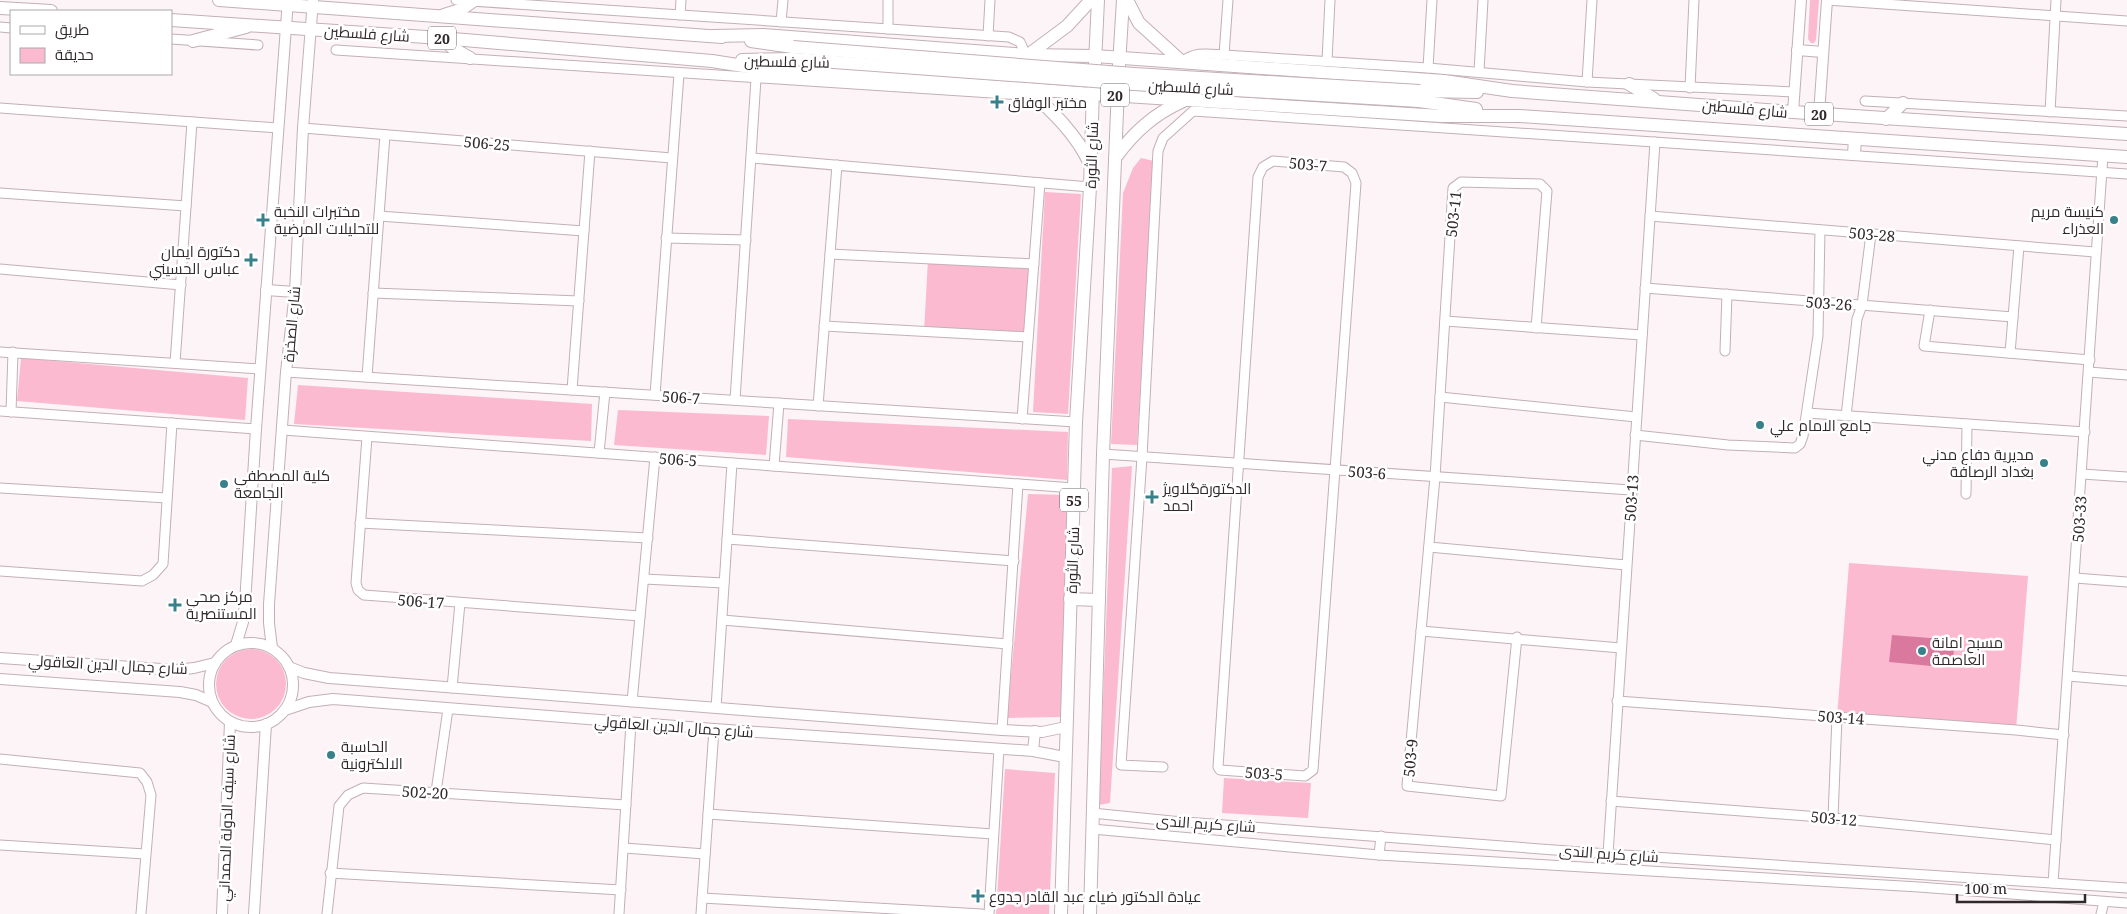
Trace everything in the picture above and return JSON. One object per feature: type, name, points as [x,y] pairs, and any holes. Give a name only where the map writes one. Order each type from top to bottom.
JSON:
[{"type":"main road","name":"شارع فلسطين","points":[[219,0],[312,3],[439,17],[714,36],[763,35],[1119,62],[1182,62],[1444,80],[1512,91]]},
{"type":"main road","points":[[1027,55],[1067,26],[1092,0]]},
{"type":"main road","points":[[1095,60],[1098,0]]},
{"type":"main road","points":[[1119,62],[1125,0]]},
{"type":"main road","points":[[1125,0],[1139,23],[1182,62]]},
{"type":"main road","points":[[439,17],[460,10],[473,1]]},
{"type":"main road","points":[[0,8],[34,10]]},
{"type":"main road","name":"شارع فلسطين","points":[[172,20],[442,38],[712,61],[756,68],[1032,92],[1118,91],[1185,100],[1441,116],[1520,116],[2127,157]]},
{"type":"main road","points":[[193,41],[253,25]]},
{"type":"main road","name":"شارع فلسطين","points":[[714,36],[793,53],[1134,84],[1420,96],[1520,116]]},
{"type":"main road","points":[[442,38],[454,49],[470,58]]},
{"type":"main road","name":"شارع فلسطين","points":[[712,61],[793,53]]},
{"type":"main road","points":[[1629,84],[1639,88],[1656,101]]},
{"type":"main road","name":"شارع الثورة","points":[[1061,914],[1076,422],[1090,187],[1093,90]]},
{"type":"main road","name":"شارع الثورة","points":[[1090,914],[1103,454],[1118,91]]},
{"type":"main road","name":"شارع فلسطين","points":[[1420,96],[1451,92],[1512,91],[1819,114],[2127,134]]},
{"type":"main road","points":[[1032,92],[1063,123],[1075,138],[1090,164]]},
{"type":"main road","points":[[1116,158],[1129,139],[1145,123],[1165,109],[1185,100]]},
{"type":"main road","points":[[1886,118],[1903,103]]},
{"type":"main road","points":[[1854,154],[1855,139]]},
{"type":"main road","points":[[1070,599],[1099,600]]},
{"type":"street","points":[[456,0],[574,4],[680,15],[988,36],[1017,40],[1027,55]]},
{"type":"street","points":[[680,0],[680,15]]},
{"type":"street","points":[[781,22],[783,0]]},
{"type":"street","points":[[888,0],[888,30]]},
{"type":"street","points":[[988,36],[990,0]]},
{"type":"street","points":[[1224,55],[1228,0]]},
{"type":"street","points":[[1327,62],[1330,0]]},
{"type":"street","points":[[1428,68],[1432,0]]},
{"type":"street","points":[[1479,72],[1483,0]]},
{"type":"street","points":[[1587,82],[1592,0]]},
{"type":"street","points":[[1690,88],[1694,0]]},
{"type":"street","points":[[1793,112],[1801,0]]},
{"type":"street","points":[[1819,114],[1826,0],[2127,22]]},
{"type":"street","points":[[2050,112],[2056,0]]},
{"type":"street","name":"شارع الصخرة","points":[[236,645],[243,622],[245,604],[287,2]]},
{"type":"street","name":"شارع الصخرة","points":[[272,648],[269,604],[286,372],[295,292],[303,128],[312,3]]},
{"type":"street","points":[[172,39],[258,45]]},
{"type":"street","points":[[336,50],[756,79],[1032,92]]},
{"type":"street","points":[[1797,50],[1823,52]]},
{"type":"street","points":[[1182,62],[1193,55],[1224,55],[1428,68],[1587,82],[1794,92]]},
{"type":"street","points":[[655,395],[679,74]]},
{"type":"street","points":[[735,400],[756,79]]},
{"type":"street","points":[[1865,101],[2127,116]]},
{"type":"street","points":[[0,108],[278,128]]},
{"type":"street","points":[[1163,767],[1121,765],[1142,457],[1158,151],[1163,138],[1193,111],[1854,154],[2127,174]]},
{"type":"street","points":[[175,364],[192,122]]},
{"type":"street","name":"506-25","points":[[303,128],[672,158]]},
{"type":"street","points":[[367,377],[385,134]]},
{"type":"street","name":"503-13","points":[[1608,854],[1655,142]]},
{"type":"street","points":[[572,390],[590,151]]},
{"type":"street","name":"503-33","points":[[2053,883],[2103,155]]},
{"type":"street","points":[[752,158],[1090,187]]},
{"type":"street","name":"503-7","points":[[1240,463],[1258,177],[1263,167],[1273,161],[1344,167],[1352,173],[1356,183],[1336,470]]},
{"type":"street","points":[[818,406],[837,165]]},
{"type":"street","name":"503-11","points":[[1435,477],[1453,188],[1460,182],[1540,184],[1547,191],[1536,328]]},
{"type":"street","points":[[1022,419],[1040,183]]},
{"type":"street","points":[[0,194],[186,206]]},
{"type":"street","points":[[379,216],[584,230]]},
{"type":"street","name":"503-28","points":[[1650,216],[2095,252]]},
{"type":"street","points":[[1635,435],[1728,445],[1795,448],[1800,444],[1817,354],[1820,230]]},
{"type":"street","points":[[1846,416],[1857,318],[1862,305],[1871,234]]},
{"type":"street","points":[[666,238],[746,240]]},
{"type":"street","points":[[2010,353],[2019,246]]},
{"type":"street","points":[[830,254],[1034,264]]},
{"type":"street","points":[[0,269],[181,284]]},
{"type":"street","name":"503-26","points":[[1645,288],[2013,317]]},
{"type":"street","points":[[266,290],[295,292]]},
{"type":"street","points":[[373,293],[579,301]]},
{"type":"street","points":[[1725,351],[1728,294]]},
{"type":"street","points":[[1930,310],[1924,346],[2090,360]]},
{"type":"street","points":[[1445,321],[1642,335]]},
{"type":"street","points":[[824,326],[1028,337]]},
{"type":"street","points":[[0,352],[260,369]]},
{"type":"street","points":[[11,412],[13,352]]},
{"type":"street","name":"506-7","points":[[286,372],[1076,422]]},
{"type":"street","points":[[2089,372],[2127,375]]},
{"type":"street","points":[[599,453],[605,392]]},
{"type":"street","points":[[1440,397],[1636,417]]},
{"type":"street","points":[[774,466],[779,403]]},
{"type":"street","points":[[0,411],[256,429]]},
{"type":"street","points":[[1807,413],[2085,432]]},
{"type":"street","points":[[0,571],[142,581],[153,575],[163,564],[172,423]]},
{"type":"street","points":[[1966,494],[1967,424]]},
{"type":"street","name":"506-5","points":[[283,430],[1074,488]]},
{"type":"street","name":"506-17","points":[[367,436],[356,583],[358,590],[364,595],[640,616]]},
{"type":"street","name":"503-6","points":[[1103,454],[1632,490]]},
{"type":"street","points":[[632,702],[655,457]]},
{"type":"street","points":[[716,708],[732,463]]},
{"type":"street","name":"503-5","points":[[1240,463],[1218,768],[1220,770],[1305,776],[1313,770],[1336,470]]},
{"type":"street","points":[[2082,474],[2127,477]]},
{"type":"street","name":"503-9","points":[[1435,477],[1407,786],[1500,796],[1517,637]]},
{"type":"street","points":[[1002,730],[1018,484]]},
{"type":"street","points":[[0,488],[167,498]]},
{"type":"street","points":[[360,523],[648,538]]},
{"type":"street","points":[[727,539],[1014,561]]},
{"type":"street","points":[[1428,546],[1626,565]]},
{"type":"street","points":[[2075,578],[2127,582]]},
{"type":"street","points":[[644,579],[724,584]]},
{"type":"street","points":[[452,688],[460,603]]},
{"type":"street","points":[[722,620],[1008,644]]},
{"type":"street","points":[[1421,630],[1517,637],[1621,648]]},
{"type":"street","points":[[249,642],[272,648],[282,656],[293,678],[293,689],[285,710],[266,724],[248,727],[230,722],[216,710],[212,702],[208,682],[214,663],[224,652],[236,645],[249,642]]},
{"type":"street","name":"شارع جمال الدين العاقولي","points":[[0,658],[176,670],[214,663]]},
{"type":"street","name":"شارع جمال الدين العاقولي","points":[[289,667],[304,673],[330,678],[632,702],[1002,730],[1051,731],[1066,727]]},
{"type":"street","points":[[2068,676],[2127,681]]},
{"type":"street","name":"شارع جمال الدين العاقولي","points":[[0,678],[180,692],[196,695],[212,702]]},
{"type":"street","name":"شارع جمال الدين العاقولي","points":[[285,710],[308,702],[333,699],[714,730],[1033,751],[1065,757]]},
{"type":"street","name":"503-14","points":[[1617,701],[2064,735]]},
{"type":"street","points":[[436,792],[448,709]]},
{"type":"street","points":[[1833,818],[1838,717]]},
{"type":"street","name":"شارع سيف الدولة الحمداني","points":[[222,914],[230,722]]},
{"type":"street","points":[[619,914],[632,723]]},
{"type":"street","points":[[254,914],[266,724]]},
{"type":"street","points":[[701,914],[714,730]]},
{"type":"street","points":[[1033,751],[1035,731]]},
{"type":"street","points":[[989,914],[999,749]]},
{"type":"street","points":[[0,759],[140,773],[147,782],[151,795],[141,914]]},
{"type":"street","name":"502-20","points":[[328,914],[330,873],[339,806],[348,795],[363,788],[626,805]]},
{"type":"street","name":"503-12","points":[[1611,801],[1833,818],[2056,840]]},
{"type":"street","name":"شارع كريم الندى","points":[[1092,813],[1172,822],[1608,854],[2127,888]]},
{"type":"street","points":[[708,814],[993,834]]},
{"type":"street","name":"شارع كريم الندى","points":[[1092,829],[1379,855],[1980,892],[2127,903]]},
{"type":"street","points":[[1379,855],[1382,836]]},
{"type":"street","points":[[0,845],[145,854]]},
{"type":"street","points":[[624,848],[705,854]]},
{"type":"street","points":[[330,873],[621,890]]},
{"type":"street","points":[[1980,879],[1980,892]]},
{"type":"street","points":[[702,898],[982,914]]},
{"type":"street","points":[[2101,914],[2104,902]]},
{"type":"green space","points":[[1810,0],[1819,0],[1816,40],[1814,43],[1811,43],[1808,39]]},
{"type":"green space","points":[[1141,158],[1154,161],[1137,445],[1111,444],[1123,193],[1133,168]]},
{"type":"green space","points":[[1045,192],[1081,194],[1068,414],[1033,412]]},
{"type":"green space","points":[[928,259],[1034,264],[1028,337],[924,332]]},
{"type":"green space","points":[[21,358],[248,378],[245,420],[17,401]]},
{"type":"green space","points":[[298,385],[592,404],[591,441],[294,424]]},
{"type":"green space","points":[[618,410],[769,416],[766,455],[614,445]]},
{"type":"green space","points":[[788,419],[1068,432],[1067,480],[786,457]]},
{"type":"green space","points":[[1132,466],[1110,803],[1099,805],[1112,468]]},
{"type":"green space","points":[[1028,494],[1068,495],[1061,717],[1007,718]]},
{"type":"green space","points":[[1849,563],[2028,576],[2016,730],[1837,717]]},
{"type":"green space","points":[[251,649],[264,652],[276,659],[283,671],[286,684],[283,697],[276,709],[264,716],[251,719],[238,716],[226,709],[219,697],[216,684],[219,671],[226,659],[238,652]]},
{"type":"green space","points":[[1005,769],[1055,773],[1049,914],[996,914]]},
{"type":"green space","points":[[1224,778],[1311,783],[1308,818],[1222,813]]},
{"type":"shaded area","name":"مسبح امانة العاصمة","points":[[1892,635],[1955,640],[1952,668],[1889,662]]},
{"type":"place","name":"مختبر الوفاق","points":[[997,102]]},
{"type":"place","name":"مختبرات النخبة للتحليلات المرضية","points":[[263,220]]},
{"type":"place","name":"كنيسة مريم العذراء","points":[[2114,220]]},
{"type":"place","name":"دكتورة ايمان عباس الحسيني","points":[[251,260]]},
{"type":"place","name":"جامع الامام علي","points":[[1760,425]]},
{"type":"place","name":"مديرية دفاع مدني بغداد الرصافة","points":[[2044,463]]},
{"type":"place","name":"كلية المصطفى الجامعة","points":[[224,484]]},
{"type":"place","name":"الدكتورةگلاويژ احمد","points":[[1152,497]]},
{"type":"place","name":"مركز صحي المستنصرية","points":[[175,605]]},
{"type":"place","name":"مسبح امانة العاصمة","points":[[1922,651]]},
{"type":"place","name":"الحاسبة الالكترونية","points":[[331,755]]},
{"type":"place","name":"عيادة الدكتور ضياء عبد القادر جدوع","points":[[978,896]]}]
